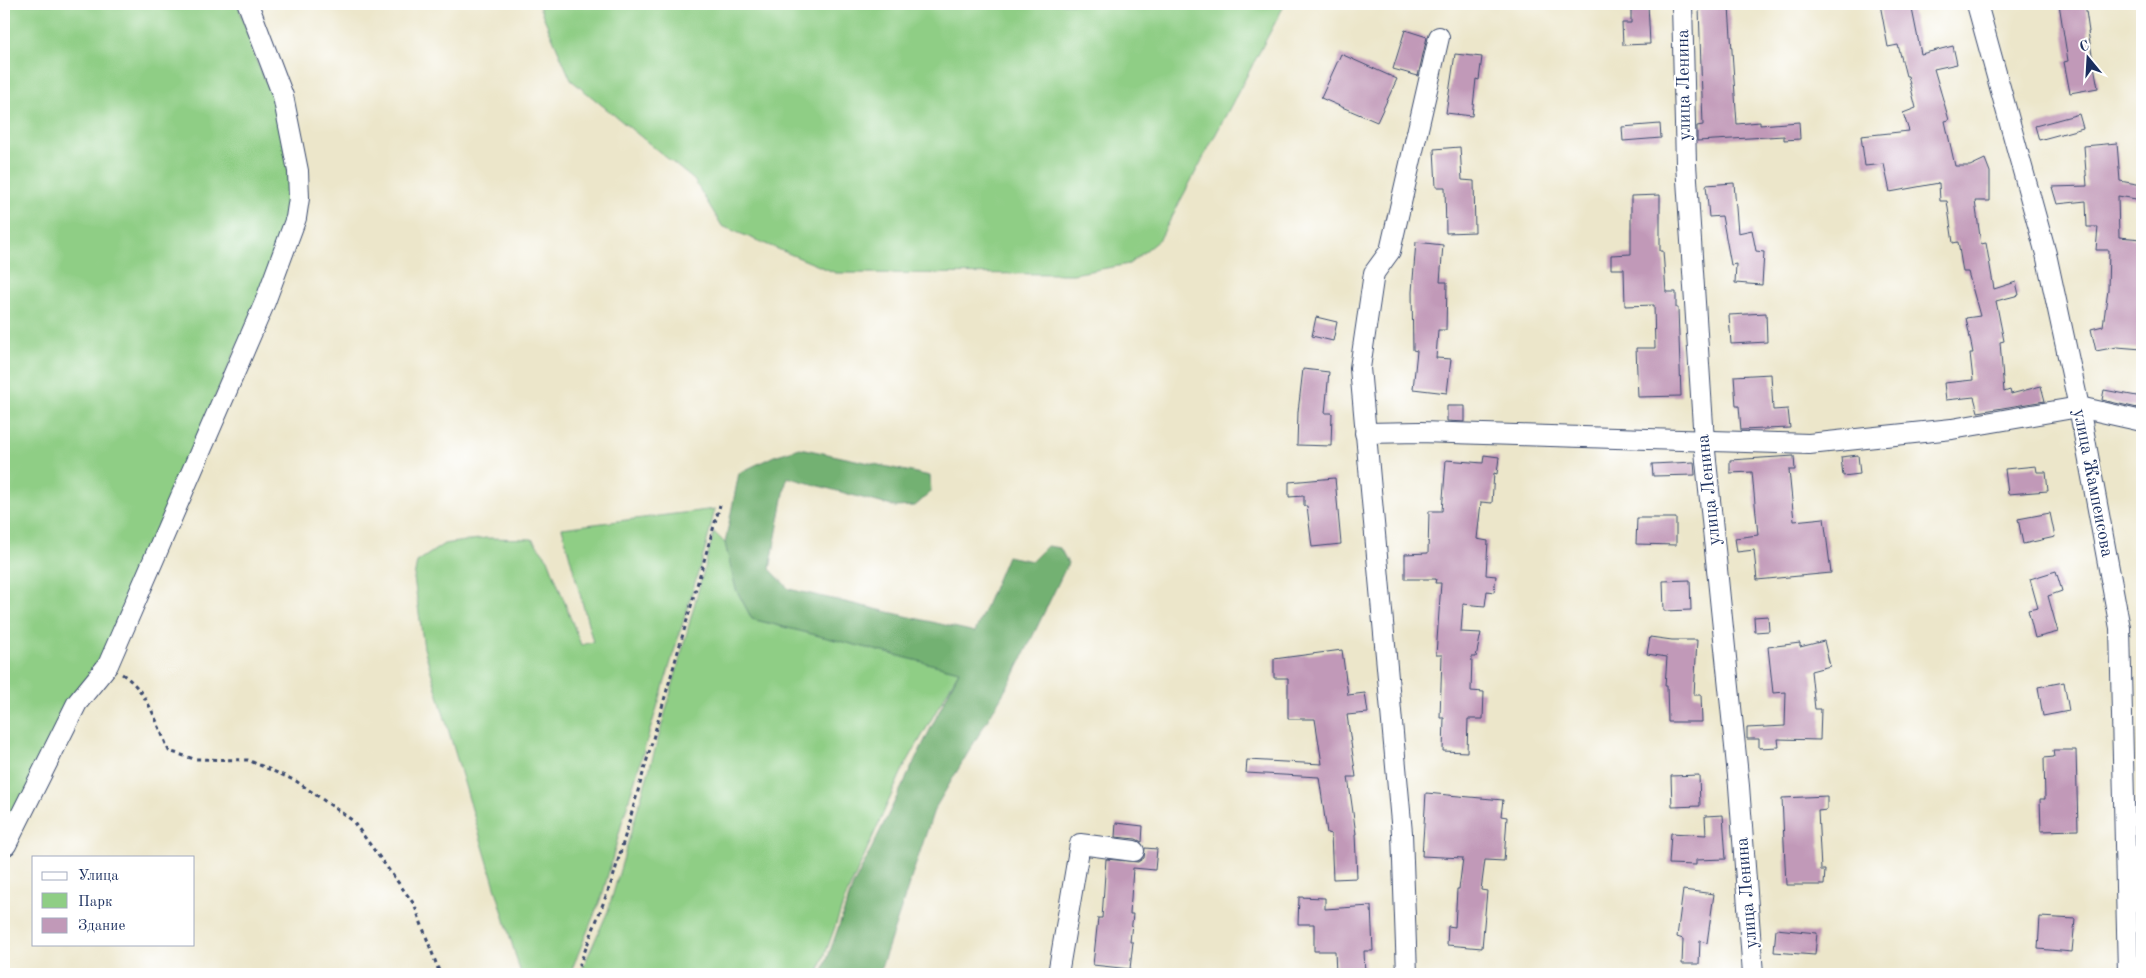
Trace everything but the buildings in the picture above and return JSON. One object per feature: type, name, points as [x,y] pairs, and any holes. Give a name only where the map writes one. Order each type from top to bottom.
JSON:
[{"type":"street","points":[[6,845],[77,703],[108,665],[265,302],[296,218],[299,198],[298,171],[283,96],[248,4]]},
{"type":"street","name":"улица Ленина","points":[[1682,4],[1686,164],[1704,441],[1738,786],[1753,974]]},
{"type":"street","name":"улица Жампеисова","points":[[1977,4],[2046,254],[2079,407],[2120,628],[2135,934],[2128,974]]},
{"type":"street","points":[[1407,974],[1402,833],[1360,368],[1374,273],[1390,251],[1439,37]]},
{"type":"street","points":[[1365,433],[1420,432],[1809,444],[1952,429],[2079,407],[2142,421]]},
{"type":"street","points":[[1058,974],[1080,844],[1134,851]]},
{"type":"path","points":[[576,974],[613,878],[720,505]]},
{"type":"path","points":[[108,665],[133,681],[146,698],[169,751],[194,759],[248,760],[296,781],[352,820],[414,904],[440,974]]},
{"type":"green space","points":[[4,4],[238,4],[255,58],[278,109],[287,159],[290,214],[281,246],[102,656],[76,694],[4,849]]},
{"type":"green space","points":[[538,4],[1285,4],[1160,239],[1129,264],[1073,274],[836,273],[722,226],[694,180],[571,80]]},
{"type":"green space","points":[[800,448],[930,476],[931,492],[915,506],[895,507],[787,477],[770,569],[789,589],[975,632],[1007,556],[1032,561],[1047,546],[1060,548],[1068,563],[1013,677],[934,810],[879,974],[822,974],[853,886],[959,671],[752,619],[736,589],[725,543],[739,473],[774,456]]},
{"type":"green space","points":[[715,509],[705,550],[623,819],[603,893],[570,974],[521,974],[424,648],[414,578],[417,562],[444,544],[486,538],[532,539],[548,559],[581,645],[593,642],[562,528]]},
{"type":"green space","points":[[714,532],[725,543],[736,589],[752,619],[959,671],[902,771],[845,899],[818,974],[580,974],[608,911],[657,743]]}]
